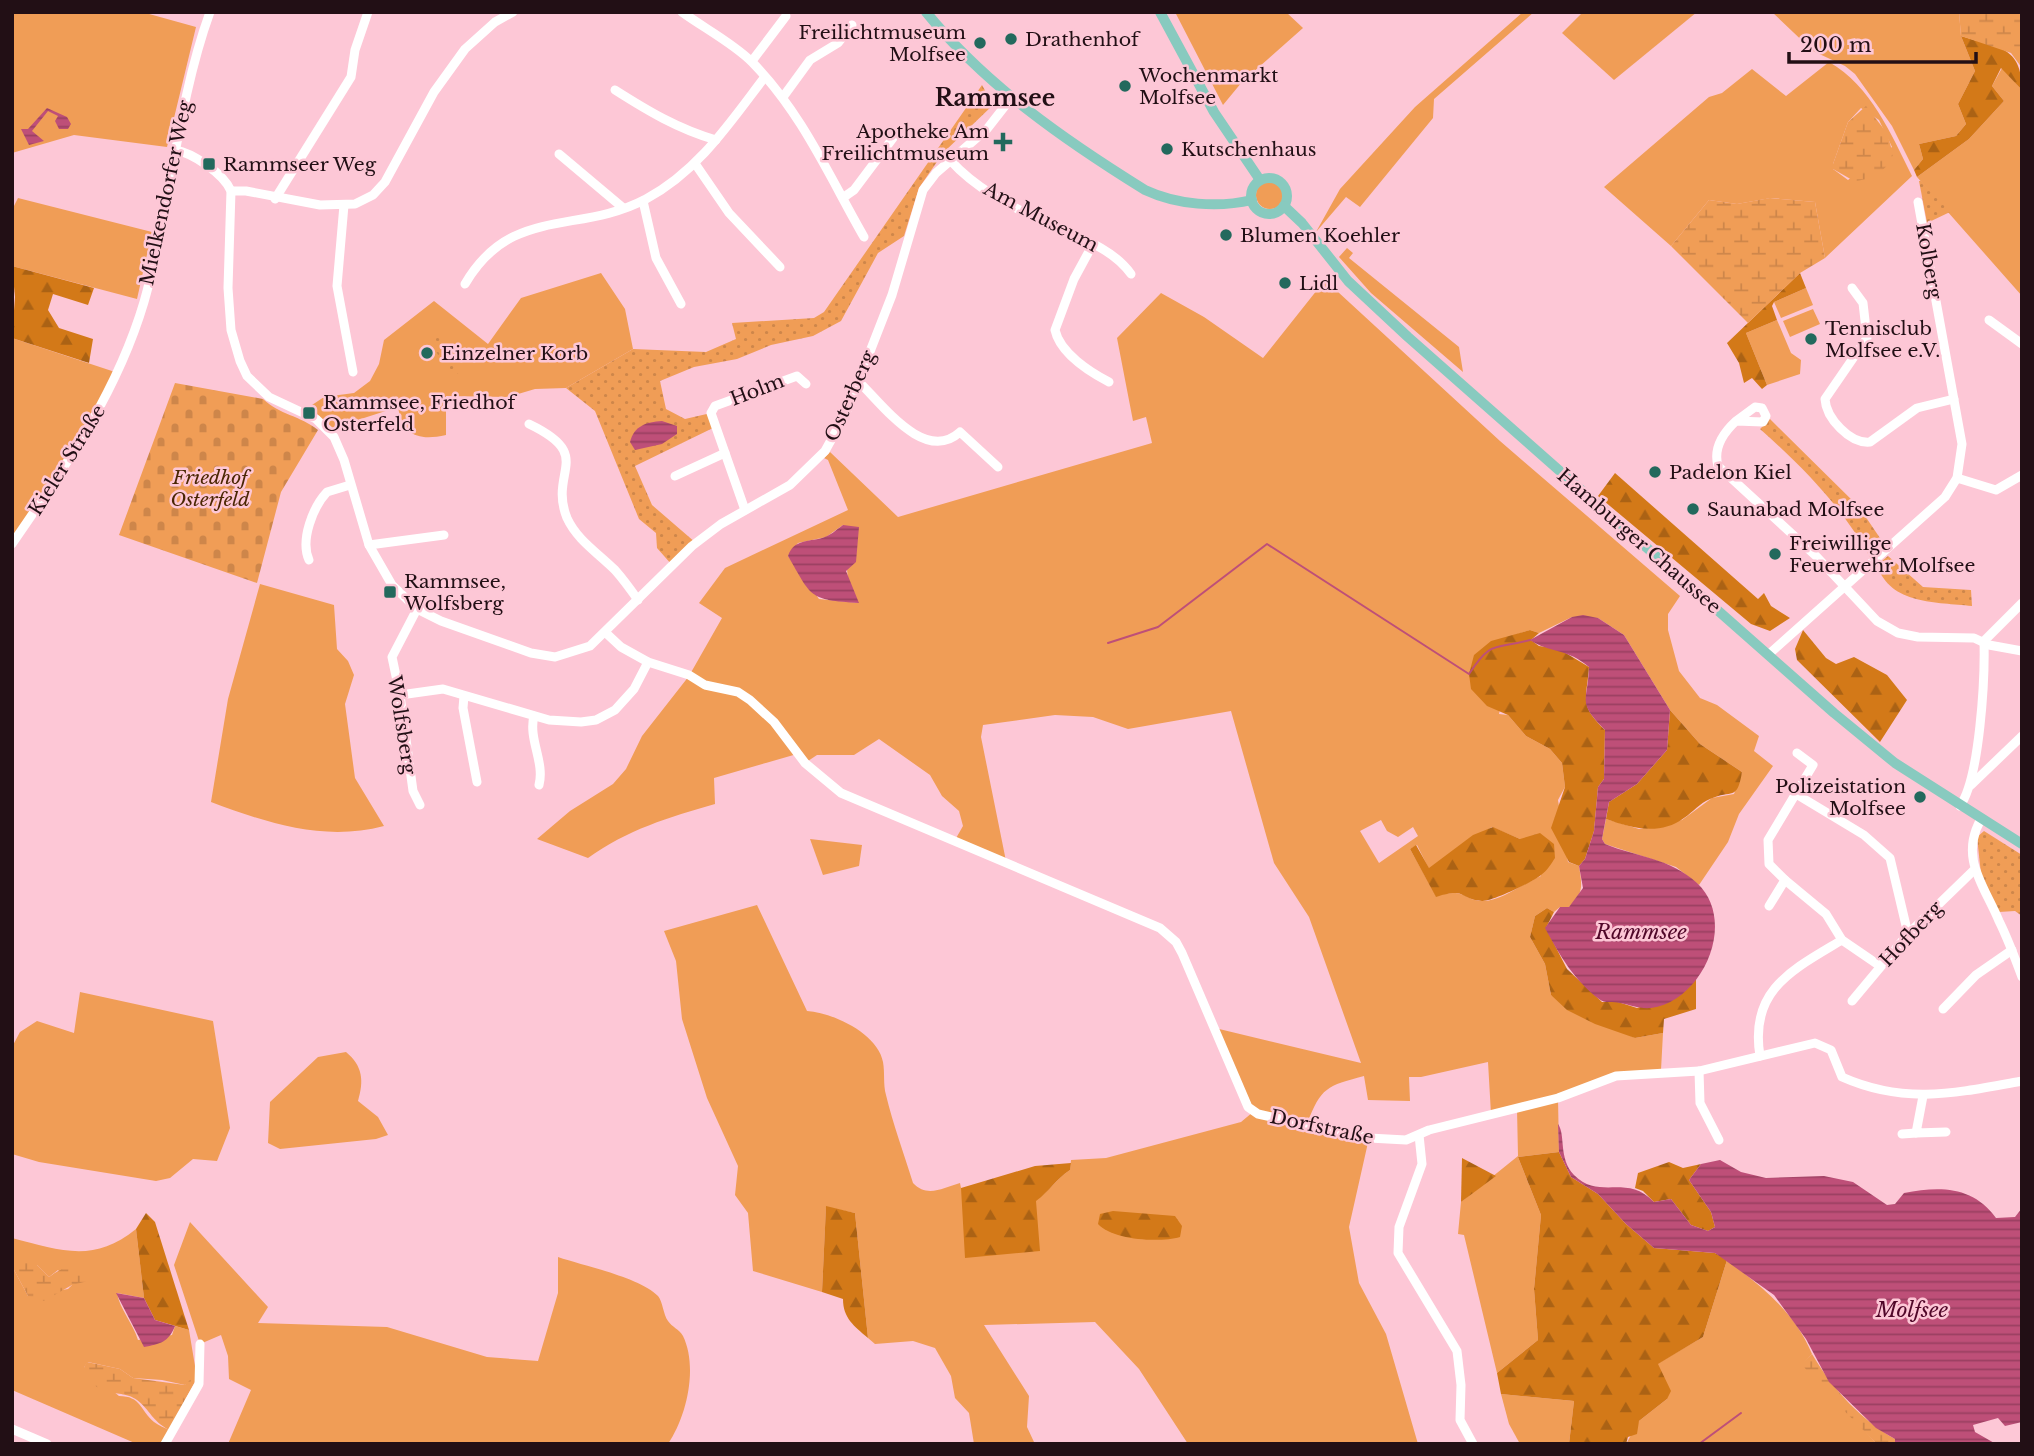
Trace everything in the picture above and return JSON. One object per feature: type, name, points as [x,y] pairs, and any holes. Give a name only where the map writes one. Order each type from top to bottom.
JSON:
[{"type":"main road","points":[[926,12],[969,62],[1012,97],[1111,168],[1155,194],[1219,205],[1252,200]]},
{"type":"main road","points":[[1160,12],[1214,112],[1260,180]]},
{"type":"main road","points":[[1272,178],[1282,184],[1287,194],[1284,206],[1276,212],[1266,213],[1258,209],[1252,200],[1253,189],[1260,180],[1272,178]]},
{"type":"main road","name":"Hamburger Chaussee","points":[[1284,206],[1302,223],[1348,281],[1408,337],[1895,763],[2022,844]]},
{"type":"street","name":"Mielkendorfer Weg","points":[[118,373],[144,301],[193,67],[211,12]]},
{"type":"street","points":[[275,199],[351,77],[355,50],[369,12]]},
{"type":"street","points":[[175,150],[183,152],[214,173],[231,191],[246,191],[275,199],[344,205],[362,201],[381,188],[434,92],[465,48],[495,22],[513,12]]},
{"type":"street","points":[[682,12],[752,61],[783,97],[819,150],[864,237]]},
{"type":"street","points":[[752,61],[786,16]]},
{"type":"street","points":[[783,97],[810,60],[838,43],[852,25]]},
{"type":"street","points":[[465,284],[476,265],[515,234],[643,201],[696,165],[764,78]]},
{"type":"street","points":[[615,90],[662,120],[716,140]]},
{"type":"street","name":"Osterberg","points":[[231,191],[229,288],[232,330],[240,361],[247,376],[275,402],[316,419],[338,445],[369,545],[392,585],[417,609],[441,621],[544,656],[555,657],[579,652],[606,633],[692,546],[745,510],[790,485],[813,464],[836,433],[859,382],[897,284],[923,190],[950,160],[987,129],[1012,97]]},
{"type":"street","points":[[844,197],[853,190],[893,138]]},
{"type":"street","points":[[559,154],[622,207]]},
{"type":"street","name":"Am Museum","points":[[950,160],[974,182],[1010,205],[1093,244],[1123,262],[1131,274]]},
{"type":"street","points":[[696,165],[729,213],[780,267]]},
{"type":"street","points":[[643,201],[656,258],[681,304]]},
{"type":"street","name":"Kolberg","points":[[1918,202],[1962,444],[1957,478]]},
{"type":"street","points":[[344,205],[337,286],[353,372]]},
{"type":"street","points":[[1093,244],[1070,289],[1055,330],[1063,346],[1092,373],[1109,382]]},
{"type":"street","points":[[1852,288],[1863,303],[1867,338],[1825,399],[1827,411],[1850,437],[1861,443],[1870,442],[1917,408],[1954,399]]},
{"type":"street","points":[[1989,320],[2022,344]]},
{"type":"street","name":"Kieler Straße","points":[[12,544],[99,412],[118,373]]},
{"type":"street","name":"Holm","points":[[745,510],[711,418],[715,406],[797,376],[806,384]]},
{"type":"street","points":[[859,382],[914,434],[931,441],[944,442],[960,432],[998,467]]},
{"type":"street","points":[[1736,421],[1717,448],[1718,466],[1816,556],[1877,621],[1898,633],[1918,637],[1984,641],[1989,645],[2022,651]]},
{"type":"street","points":[[529,424],[553,436],[566,452],[568,460],[564,507],[578,536],[617,572],[638,600]]},
{"type":"street","points":[[675,475],[725,453]]},
{"type":"street","points":[[1769,654],[1842,586],[1945,497],[1957,478],[1996,490],[2022,475]]},
{"type":"street","points":[[309,560],[306,547],[314,513],[327,492],[350,485]]},
{"type":"street","points":[[369,545],[444,535]]},
{"type":"street","points":[[1970,786],[1984,671],[1984,641],[2022,603]]},
{"type":"street","name":"Wolfsberg","points":[[417,609],[392,657],[413,791],[420,804]]},
{"type":"street","points":[[400,695],[437,689],[534,716],[567,722],[596,720],[605,716],[629,695],[648,662],[621,647],[606,633]]},
{"type":"street","name":"Dorfstraße","points":[[648,662],[689,676],[705,685],[738,692],[750,700],[774,722],[805,763],[841,793],[1053,880],[1167,933],[1182,954],[1253,1112],[1392,1141],[1558,1098],[1616,1076],[1699,1072],[1815,1043],[1830,1050],[1842,1077],[1891,1094],[1923,1096],[2022,1081]]},
{"type":"street","points":[[464,696],[463,708],[477,782]]},
{"type":"street","points":[[534,716],[533,727],[541,775],[539,785]]},
{"type":"street","points":[[1960,806],[1970,786],[2022,736]]},
{"type":"street","points":[[1797,753],[1813,765],[1768,840],[1769,864],[1826,914],[1842,940],[1880,966]]},
{"type":"street","points":[[1797,794],[1864,835],[1890,858],[1908,934]]},
{"type":"street","points":[[1981,819],[1972,835],[1974,870],[2022,977]]},
{"type":"street","name":"Hofberg","points":[[1852,1001],[1908,934],[1974,870]]},
{"type":"street","points":[[1769,906],[1785,880]]},
{"type":"street","points":[[1760,1056],[1757,1034],[1762,1006],[1780,982],[1842,940]]},
{"type":"street","points":[[1943,1009],[1976,975],[2012,950]]},
{"type":"street","points":[[1699,1072],[1700,1103],[1720,1140]]},
{"type":"street","points":[[1916,1133],[1923,1096]]},
{"type":"street","points":[[1902,1134],[1946,1132]]},
{"type":"street","points":[[1419,1135],[1422,1164],[1399,1227],[1398,1253],[1457,1351],[1461,1385],[1460,1420],[1473,1444]]},
{"type":"street","points":[[165,1444],[199,1384],[200,1343]]},
{"type":"street","points":[[12,1429],[47,1444]]},
{"type":"green space","points":[[12,12],[142,12],[196,27],[167,147],[74,135],[12,153]]},
{"type":"green space","points":[[1175,12],[1286,12],[1303,28],[1242,82],[1223,105]]},
{"type":"green space","points":[[1523,12],[1534,12],[1434,99],[1433,118],[1360,207],[1346,197],[1316,232],[1340,189],[1415,107]]},
{"type":"green space","points":[[1583,12],[1697,12],[1614,80],[1562,33]]},
{"type":"green space","points":[[1772,12],[1959,12],[1961,36],[1975,71],[1958,104],[1966,124],[1956,136],[1919,144],[1923,159],[1914,170],[1892,126],[1855,74],[1845,66],[1813,51]]},
{"type":"green space","points":[[1959,12],[2022,12],[2022,68],[2011,53],[1961,36]]},
{"type":"green space","points":[[1961,36],[1996,46],[2012,56],[2018,64],[2022,90],[2001,68],[1992,86],[2004,101],[1969,139],[1917,177],[1914,170],[1923,159],[1919,144],[1956,136],[1966,124],[1958,104],[1975,71]]},
{"type":"green space","points":[[1829,62],[1857,84],[1868,98],[1888,128],[1912,176],[1825,258],[1815,202],[1771,198],[1737,204],[1709,200],[1671,246],[1604,187],[1709,97],[1722,93],[1752,69],[1786,96]],"holes":[[[1861,108],[1879,120],[1892,147],[1848,180],[1833,169],[1848,122]]]},
{"type":"green space","points":[[2002,68],[2022,90],[2022,296],[1917,177],[1969,139],[2004,101],[1992,86]]},
{"type":"green space","points":[[982,85],[993,105],[943,153],[919,188],[904,236],[878,253],[841,321],[813,336],[771,345],[737,359],[694,367],[660,381],[666,409],[685,419],[711,413],[715,427],[635,466],[652,505],[696,543],[672,565],[657,548],[656,533],[639,519],[595,411],[566,388],[633,349],[706,352],[736,339],[732,323],[814,318],[824,312]]},
{"type":"green space","points":[[1866,106],[1887,133],[1893,154],[1878,174],[1854,181],[1833,169],[1833,164],[1848,122]]},
{"type":"green space","points":[[1270,181],[1280,185],[1284,195],[1280,205],[1270,209],[1260,205],[1256,195],[1260,185]]},
{"type":"green space","points":[[1921,181],[1950,212],[1927,223]]},
{"type":"green space","points":[[18,198],[152,232],[137,299],[12,266],[12,210]]},
{"type":"green space","points":[[1770,198],[1815,202],[1825,258],[1800,273],[1748,323],[1671,246],[1709,200],[1737,204]]},
{"type":"green space","points":[[1347,248],[1353,253],[1349,258],[1459,347],[1463,372],[1371,293],[1339,257]]},
{"type":"green space","points":[[12,266],[94,288],[88,305],[53,294],[48,310],[59,328],[93,339],[89,363],[12,338],[15,297]]},
{"type":"green space","points":[[601,273],[625,309],[633,349],[566,388],[535,389],[508,397],[446,396],[446,435],[436,437],[420,436],[408,430],[400,417],[398,407],[333,428],[316,413],[306,409],[324,397],[354,393],[370,381],[379,364],[384,340],[434,301],[488,344],[521,298]]},
{"type":"green space","points":[[1800,273],[1806,288],[1774,302],[1772,306],[1777,320],[1746,333],[1767,385],[1762,389],[1752,378],[1744,383],[1739,363],[1727,343]]},
{"type":"green space","points":[[1325,280],[1500,441],[1680,596],[1668,614],[1668,630],[1679,671],[1700,698],[1717,705],[1759,736],[1754,751],[1773,766],[1739,814],[1728,842],[1699,885],[1676,867],[1605,844],[1602,839],[1606,819],[1639,829],[1682,820],[1712,798],[1734,794],[1742,772],[1700,744],[1670,710],[1624,635],[1598,618],[1572,617],[1539,633],[1530,630],[1515,635],[1499,714],[1508,715],[1526,736],[1550,749],[1562,763],[1565,787],[1558,800],[1568,862],[1579,866],[1581,884],[1580,893],[1569,907],[1560,907],[1554,912],[1547,908],[1535,916],[1530,937],[1545,964],[1551,995],[1635,1038],[1663,1033],[1661,1070],[1632,1073],[1558,1098],[1559,1152],[1518,1157],[1541,1215],[1534,1289],[1538,1340],[1497,1373],[1464,1235],[1458,1234],[1461,1202],[1518,1156],[1517,1109],[1491,1114],[1488,1062],[1421,1077],[1409,1077],[1410,1101],[1368,1100],[1364,1076],[1333,1086],[1321,1095],[1307,1124],[1369,1138],[1349,1227],[1359,1283],[1386,1334],[1418,1444],[1188,1444],[1139,1369],[1095,1322],[984,1325],[1029,1396],[1027,1427],[1034,1442],[974,1444],[969,1413],[955,1398],[951,1376],[935,1348],[913,1341],[875,1344],[868,1338],[855,1213],[826,1207],[822,1292],[753,1271],[748,1213],[735,1195],[738,1166],[707,1098],[682,1019],[676,961],[664,931],[757,905],[807,1011],[830,1016],[853,1027],[873,1042],[879,1052],[883,1062],[886,1095],[913,1183],[924,1190],[930,1191],[960,1183],[961,1188],[1036,1200],[1070,1170],[1071,1160],[1106,1158],[1241,1122],[1253,1112],[1215,1028],[1361,1063],[1309,917],[1274,863],[1231,711],[1128,729],[1093,717],[1055,715],[983,725],[981,737],[1006,861],[955,840],[963,826],[959,811],[942,796],[930,775],[879,739],[854,755],[817,755],[805,763],[797,754],[714,778],[715,804],[633,832],[588,858],[537,839],[570,811],[613,784],[626,769],[642,736],[689,676],[722,618],[699,603],[725,568],[848,510],[828,460],[824,458],[830,452],[898,517],[1152,443],[1146,417],[1133,421],[1117,338],[1161,293],[1204,317],[1263,358]],"holes":[[[843,525],[848,580],[858,603],[819,599],[788,556],[798,543],[826,537]],[[1381,820],[1387,831],[1398,837],[1413,827],[1418,836],[1379,863],[1360,831]],[[1492,827],[1520,839],[1541,876],[1505,895],[1484,901],[1453,893],[1436,896],[1410,849],[1417,845],[1429,869]]]},
{"type":"green space","points":[[1806,288],[1813,305],[1781,318],[1774,302]]},
{"type":"green space","points":[[1813,309],[1820,324],[1790,337],[1783,321]]},
{"type":"green space","points":[[1777,320],[1791,353],[1801,360],[1800,374],[1767,385],[1746,333]]},
{"type":"green space","points":[[440,333],[463,370],[452,377],[430,342]]},
{"type":"green space","points":[[12,338],[118,373],[12,544]]},
{"type":"green space","name":"Friedhof Osterfeld","points":[[175,383],[263,399],[318,430],[281,492],[257,583],[119,535]]},
{"type":"green space","points":[[1770,419],[1859,507],[1884,544],[1870,557],[1821,488],[1760,429]]},
{"type":"green space","points":[[1615,473],[1758,599],[1764,593],[1771,606],[1790,618],[1770,631],[1751,624],[1598,496]]},
{"type":"green space","points":[[1888,556],[1923,587],[1971,590],[1972,606],[1916,599],[1892,588],[1877,565]]},
{"type":"green space","points":[[260,584],[334,605],[337,649],[348,661],[354,675],[345,704],[355,778],[384,826],[340,832],[296,828],[211,802],[228,699]]},
{"type":"green space","points":[[1530,630],[1539,633],[1531,640],[1539,646],[1559,649],[1589,667],[1586,701],[1591,714],[1605,730],[1604,779],[1598,787],[1594,831],[1585,859],[1579,866],[1569,862],[1551,828],[1565,787],[1562,763],[1550,749],[1526,736],[1508,715],[1487,706],[1471,689],[1469,674],[1474,655],[1491,641]]},
{"type":"green space","points":[[1803,630],[1826,658],[1836,664],[1854,657],[1887,675],[1907,700],[1880,742],[1797,660],[1795,649]]},
{"type":"green space","points":[[1670,710],[1700,744],[1742,772],[1738,787],[1732,793],[1706,801],[1675,824],[1665,827],[1645,829],[1606,819],[1609,802],[1637,784],[1667,750]]},
{"type":"green space","points":[[1493,827],[1520,839],[1540,833],[1554,844],[1555,858],[1537,878],[1494,898],[1474,900],[1458,893],[1436,897],[1410,849],[1416,845],[1429,868],[1473,835]]},
{"type":"green space","points":[[1984,831],[2022,855],[2022,916],[2015,911],[1999,912],[1981,874],[1977,837]]},
{"type":"green space","points":[[810,839],[862,845],[859,866],[823,875]]},
{"type":"green space","points":[[1547,908],[1554,912],[1546,928],[1567,969],[1602,1002],[1618,1002],[1637,1008],[1685,991],[1696,979],[1696,1009],[1664,1019],[1663,1033],[1635,1038],[1595,1024],[1567,1010],[1551,995],[1545,964],[1530,937],[1535,916]]},
{"type":"green space","points":[[80,992],[213,1021],[230,1128],[217,1161],[193,1159],[170,1178],[156,1181],[39,1162],[12,1154],[12,1047],[20,1032],[37,1021],[74,1033]]},
{"type":"green space","points":[[346,1052],[352,1057],[361,1074],[358,1101],[378,1117],[388,1135],[376,1139],[280,1149],[268,1143],[270,1102],[318,1057]]},
{"type":"green space","points":[[1559,1152],[1571,1177],[1598,1194],[1626,1224],[1654,1248],[1715,1253],[1727,1260],[1703,1337],[1658,1364],[1671,1391],[1667,1399],[1639,1421],[1637,1434],[1628,1437],[1626,1444],[1569,1444],[1574,1401],[1501,1394],[1497,1373],[1538,1340],[1534,1289],[1541,1215],[1518,1157]]},
{"type":"green space","points":[[1462,1158],[1496,1176],[1461,1202]]},
{"type":"green space","points":[[1669,1162],[1683,1168],[1701,1164],[1689,1180],[1711,1212],[1715,1227],[1708,1231],[1691,1225],[1671,1199],[1654,1202],[1643,1191],[1635,1188],[1638,1173]]},
{"type":"green space","points":[[1071,1163],[1070,1170],[1036,1201],[1040,1251],[965,1258],[961,1188],[1035,1166]]},
{"type":"green space","points":[[826,1206],[855,1213],[868,1338],[847,1317],[843,1299],[822,1292]]},
{"type":"green space","points":[[1113,1211],[1175,1216],[1182,1226],[1180,1237],[1149,1240],[1114,1234],[1098,1224],[1100,1214]]},
{"type":"green space","points":[[146,1213],[155,1222],[189,1330],[155,1320],[144,1298],[136,1229]]},
{"type":"green space","points":[[190,1222],[268,1307],[258,1323],[387,1327],[487,1357],[538,1361],[558,1293],[558,1257],[638,1283],[658,1296],[668,1321],[683,1336],[687,1348],[690,1362],[688,1391],[675,1433],[668,1444],[228,1444],[251,1390],[229,1379],[228,1356],[221,1335],[200,1344],[174,1265]]},
{"type":"green space","points":[[136,1229],[144,1298],[117,1293],[138,1340],[172,1335],[175,1326],[189,1330],[197,1378],[185,1385],[133,1378],[120,1369],[88,1362],[84,1367],[119,1396],[132,1398],[154,1422],[169,1430],[161,1444],[137,1444],[12,1390],[12,1238],[76,1251],[105,1247]],"holes":[[[37,1265],[49,1277],[58,1270],[72,1285],[68,1289],[28,1296],[14,1270]]]},
{"type":"green space","points":[[1727,1260],[1787,1313],[1812,1354],[1803,1364],[1877,1444],[1626,1444],[1639,1421],[1667,1399],[1657,1364],[1703,1337]]},
{"type":"green space","points":[[26,1261],[37,1265],[49,1277],[64,1268],[74,1267],[90,1273],[92,1280],[72,1285],[44,1301],[28,1296],[14,1270],[15,1264]]},
{"type":"green space","points":[[1812,1354],[1848,1402],[1870,1422],[1895,1439],[1895,1444],[1877,1444],[1813,1379],[1802,1364]]},
{"type":"green space","points":[[87,1362],[120,1369],[133,1378],[185,1385],[193,1377],[197,1378],[169,1430],[158,1423],[137,1400],[95,1386],[84,1367]]},
{"type":"green space","points":[[1501,1394],[1574,1401],[1569,1444],[1520,1444],[1509,1424]]},
{"type":"water","points":[[47,108],[67,117],[71,124],[68,129],[59,129],[55,121],[58,116],[48,111],[32,131],[44,141],[29,145],[21,129],[28,129]]},
{"type":"water","points":[[662,421],[677,426],[677,434],[662,444],[635,450],[630,442],[634,432],[651,422]]},
{"type":"water","points":[[843,525],[859,527],[856,562],[846,571],[859,603],[830,600],[813,594],[788,556],[798,544],[825,537]]},
{"type":"water","name":"Rammsee","points":[[1583,615],[1598,618],[1624,635],[1670,710],[1667,750],[1637,784],[1609,802],[1602,839],[1605,844],[1664,863],[1687,875],[1709,899],[1714,918],[1714,937],[1709,957],[1699,975],[1686,991],[1670,1002],[1651,1008],[1601,1001],[1568,967],[1545,928],[1560,907],[1569,907],[1583,888],[1579,866],[1585,859],[1594,831],[1598,787],[1604,779],[1605,730],[1587,707],[1589,667],[1573,657],[1530,640],[1572,617]]},
{"type":"water","name":"Molfsee","points":[[1558,1124],[1566,1161],[1574,1175],[1594,1186],[1633,1189],[1654,1202],[1671,1199],[1691,1225],[1708,1231],[1715,1227],[1711,1212],[1689,1180],[1701,1164],[1720,1160],[1741,1172],[1766,1178],[1824,1176],[1853,1182],[1887,1205],[1895,1204],[1904,1193],[1943,1189],[1966,1194],[1977,1200],[1996,1218],[2015,1217],[2022,1208],[2022,1422],[2005,1426],[1998,1418],[1973,1425],[1975,1432],[1996,1444],[1895,1444],[1895,1439],[1876,1428],[1829,1382],[1806,1339],[1774,1295],[1715,1253],[1654,1248],[1626,1224],[1598,1194],[1571,1177],[1559,1152]]},
{"type":"water","points":[[116,1293],[144,1298],[155,1320],[175,1326],[170,1336],[159,1343],[144,1347]]},
{"type":"waterway","points":[[1108,643],[1158,627],[1267,544],[1469,674],[1489,650],[1530,640]]},
{"type":"waterway","points":[[1699,1444],[1741,1413]]},
{"type":"place","name":"Drathenhof","points":[[1011,39]]},
{"type":"place","name":"Freilichtmuseum Molfsee","points":[[980,43]]},
{"type":"place","name":"Wochenmarkt Molfsee","points":[[1125,86]]},
{"type":"place","name":"Apotheke Am Freilichtmuseum","points":[[1003,142]]},
{"type":"place","name":"Kutschenhaus","points":[[1167,149]]},
{"type":"place","name":"Rammseer Weg","points":[[209,164]]},
{"type":"place","name":"Blumen Koehler","points":[[1226,235]]},
{"type":"place","name":"Lidl","points":[[1285,283]]},
{"type":"place","name":"Tennisclub Molfsee e.V.","points":[[1811,339]]},
{"type":"place","name":"Einzelner Korb","points":[[427,353]]},
{"type":"place","name":"Rammsee, Friedhof Osterfeld","points":[[309,413]]},
{"type":"place","name":"Padelon Kiel","points":[[1655,472]]},
{"type":"place","name":"Saunabad Molfsee","points":[[1693,509]]},
{"type":"place","name":"Freiwillige Feuerwehr Molfsee","points":[[1775,554]]},
{"type":"place","name":"Rammsee, Wolfsberg","points":[[390,592]]},
{"type":"place","name":"Polizeistation Molfsee","points":[[1920,797]]},
{"type":"district","name":"Rammsee","points":[[995,98]]}]
